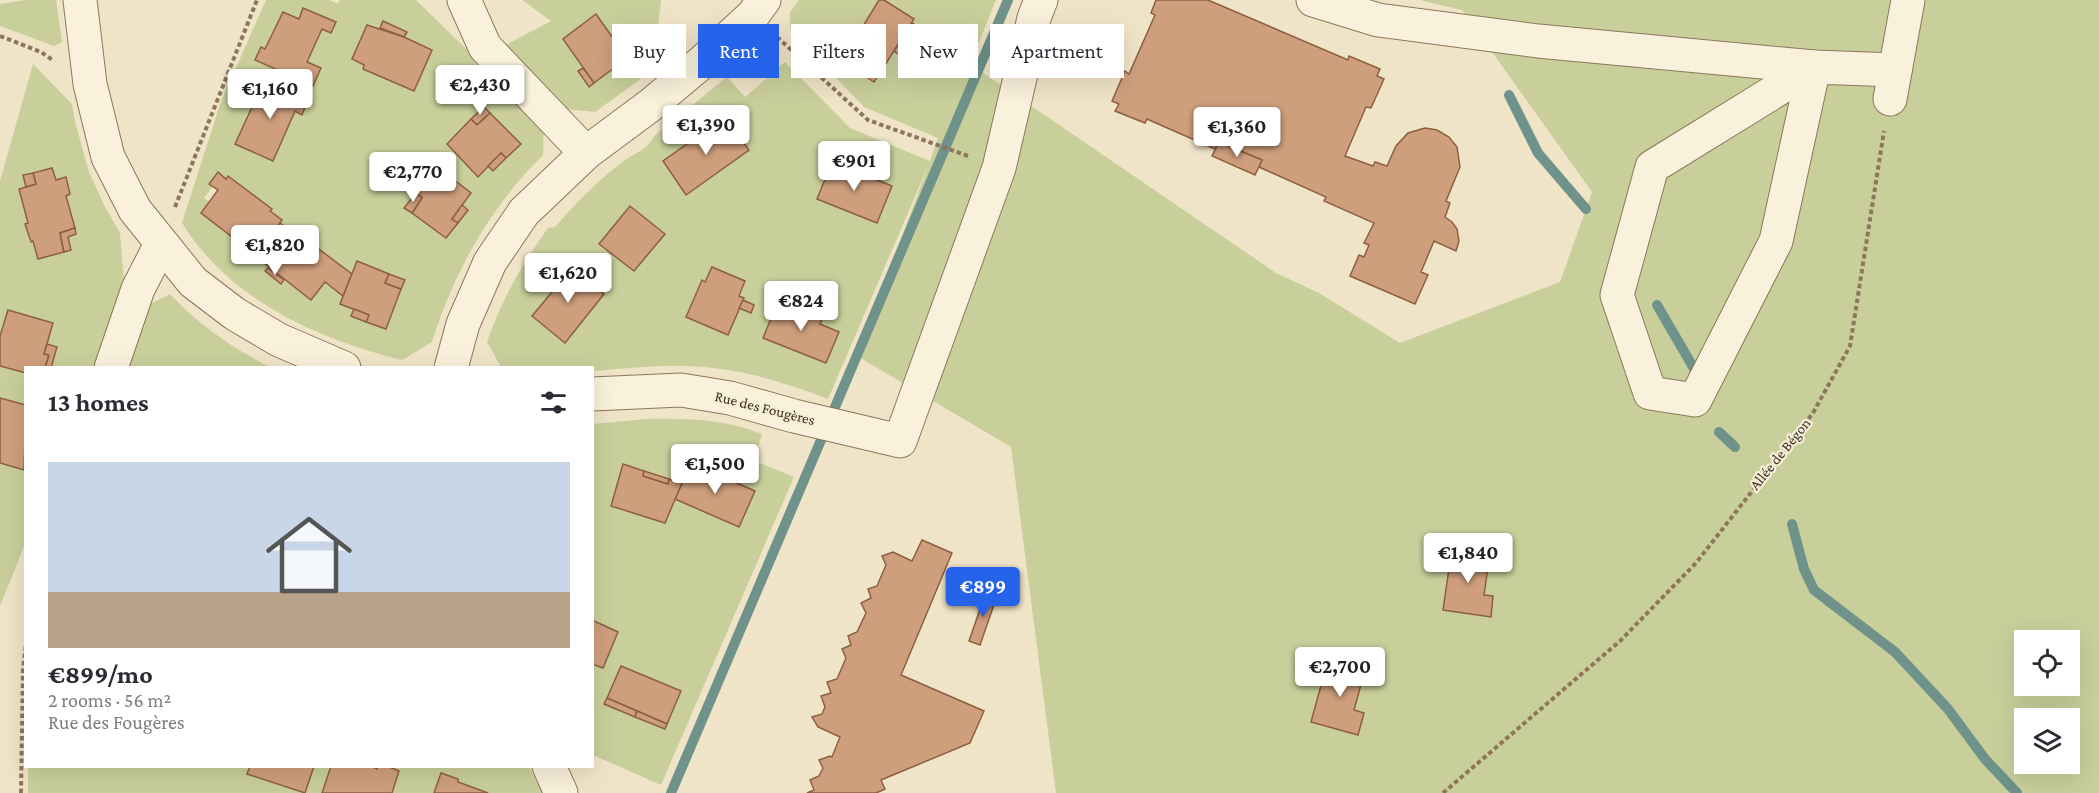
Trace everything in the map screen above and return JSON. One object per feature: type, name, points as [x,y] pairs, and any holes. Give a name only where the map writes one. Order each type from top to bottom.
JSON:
[{"type":"street","points":[[80,0],[90,84],[108,157],[135,210],[193,282],[235,315],[279,340],[339,366]]},
{"type":"street","points":[[464,0],[485,47],[586,153]]},
{"type":"street","points":[[999,168],[1034,18],[1041,0]]},
{"type":"street","points":[[1313,0],[1378,20],[1538,42],[1814,67],[1892,85],[1908,0]]},
{"type":"street","points":[[452,366],[463,324],[490,262],[524,212],[586,153],[701,63],[759,8]]},
{"type":"street","points":[[1814,67],[1776,241],[1695,400],[1650,393],[1617,295],[1652,167],[1814,67]]},
{"type":"street","name":"Rue des Fougères","points":[[594,394],[681,390],[730,398],[900,441],[999,168]]},
{"type":"street","points":[[112,366],[138,289],[161,244]]},
{"type":"street","points":[[550,768],[561,793]]},
{"type":"path","points":[[161,244],[257,0]]},
{"type":"path","points":[[759,8],[868,120],[999,168]]},
{"type":"path","points":[[0,36],[41,52],[90,84]]},
{"type":"path","name":"Allée de Bégon","points":[[1443,793],[1620,641],[1696,563],[1814,413],[1850,346],[1892,85]]},
{"type":"path","points":[[21,793],[24,661]]},
{"type":"green space","points":[[26,0],[56,0],[62,42],[54,46],[0,26],[0,4]]},
{"type":"green space","points":[[266,0],[329,0],[338,4],[340,0],[416,0],[544,125],[543,155],[506,196],[476,242],[451,291],[432,342],[402,360],[339,341],[308,328],[250,295],[202,250],[182,223],[221,101]],"holes":[[[304,8],[336,22],[331,33],[322,29],[307,62],[321,69],[313,86],[255,60],[261,47],[265,49],[283,12],[299,19]],[[383,22],[407,32],[404,37],[432,50],[414,90],[363,69],[364,65],[352,59],[367,25],[380,30]],[[269,80],[309,98],[302,114],[295,111],[273,161],[235,144],[257,95],[261,95]],[[484,107],[521,143],[494,171],[488,166],[478,176],[447,144]],[[436,167],[471,193],[462,205],[468,211],[446,238],[405,208]],[[218,172],[226,179],[229,176],[272,209],[270,211],[282,220],[280,223],[295,234],[296,232],[352,274],[357,261],[405,280],[386,328],[354,309],[340,304],[343,296],[325,282],[311,300],[284,280],[281,284],[265,272],[268,267],[255,257],[258,253],[246,244],[244,246],[201,213],[209,201],[204,198],[213,186]]]},
{"type":"green space","points":[[522,0],[661,0],[658,24],[612,24],[612,37],[596,14],[563,39],[583,68],[578,71],[589,87],[612,69],[612,78],[642,78],[595,112],[566,109],[502,47],[551,21]]},
{"type":"green space","points":[[799,0],[879,0],[864,24],[791,24],[791,31],[790,12]]},
{"type":"green space","points":[[884,0],[996,0],[978,44],[978,24],[911,24],[914,19]]},
{"type":"green space","points":[[1420,0],[2099,0],[2099,793],[1056,793],[1011,447],[857,356],[929,164],[828,399],[758,376],[703,367],[662,366],[594,371],[594,366],[500,366],[487,342],[513,283],[548,228],[555,227],[606,175],[645,148],[653,137],[726,78],[745,97],[767,78],[779,78],[779,67],[785,62],[791,68],[791,78],[801,78],[850,128],[930,161],[938,138],[864,107],[836,78],[868,78],[874,82],[877,78],[886,78],[886,63],[898,44],[898,78],[978,78],[978,69],[1276,273],[1319,293],[1400,343],[1560,282],[1592,192],[1462,10]],"holes":[[[725,117],[749,150],[686,195],[663,161]],[[832,162],[892,186],[878,223],[817,199]],[[631,207],[665,234],[634,271],[599,244]],[[567,265],[604,294],[565,343],[533,316],[562,280],[557,276]],[[712,267],[745,282],[728,335],[686,317],[702,280],[705,282]],[[779,299],[823,317],[820,324],[839,332],[826,363],[763,338]]]},
{"type":"green space","points":[[33,64],[72,104],[89,172],[120,233],[124,280],[98,366],[51,366],[56,347],[47,344],[53,323],[8,310],[0,336],[0,181]],"holes":[[[51,168],[56,180],[66,177],[70,194],[66,196],[76,234],[68,237],[71,250],[38,259],[25,225],[28,223],[19,189],[26,187],[23,175]]]},
{"type":"green space","points":[[170,294],[192,316],[217,335],[268,366],[130,366],[148,305]]},
{"type":"green space","points":[[0,366],[24,373],[24,405],[0,399]]},
{"type":"green space","points":[[646,419],[705,420],[734,425],[762,434],[755,461],[794,477],[661,785],[594,755],[594,665],[603,668],[618,632],[594,620],[594,424]],"holes":[[[691,463],[754,491],[739,527],[675,499],[665,523],[611,506],[624,464],[682,483]],[[621,666],[680,691],[665,729],[604,704]]]},
{"type":"green space","points":[[0,463],[24,469],[24,546],[0,606]]},
{"type":"green space","points":[[28,768],[250,768],[248,774],[305,793],[28,793]]},
{"type":"green space","points":[[314,768],[331,768],[322,793],[305,793]]},
{"type":"green space","points":[[390,768],[530,768],[543,793],[488,793],[441,773],[434,793],[392,793],[399,771]]},
{"type":"building","points":[[879,0],[884,0],[914,19],[911,24],[898,24],[898,44],[886,63],[886,24],[864,24]]},
{"type":"building","points":[[1156,0],[1208,0],[1348,60],[1349,56],[1380,69],[1377,76],[1384,79],[1371,108],[1366,107],[1345,156],[1373,166],[1375,162],[1387,166],[1396,146],[1408,133],[1425,128],[1437,130],[1449,137],[1457,147],[1460,167],[1446,201],[1450,203],[1445,217],[1457,229],[1459,241],[1456,251],[1434,241],[1421,272],[1428,275],[1415,304],[1350,276],[1359,255],[1364,257],[1369,245],[1364,243],[1374,223],[1324,201],[1326,197],[1259,167],[1262,160],[1219,142],[1215,149],[1147,119],[1145,123],[1115,111],[1119,104],[1112,101],[1122,78],[1124,78],[1125,71],[1129,74],[1155,15],[1151,13]]},
{"type":"building","points":[[303,8],[336,22],[331,33],[322,29],[307,62],[321,68],[313,86],[255,60],[261,47],[265,49],[283,12],[299,19]]},
{"type":"building","points":[[596,14],[612,37],[612,69],[594,83],[563,39]]},
{"type":"building","points":[[383,21],[407,32],[404,37],[380,28]]},
{"type":"building","points":[[367,25],[404,37],[432,50],[414,91],[363,69],[364,65],[352,59]]},
{"type":"building","points":[[583,68],[594,83],[589,87],[578,71]]},
{"type":"building","points":[[268,80],[309,97],[302,115],[295,111],[273,161],[235,144],[258,94],[261,95]]},
{"type":"building","points":[[484,107],[490,113],[477,125],[471,119]]},
{"type":"building","points":[[490,113],[521,144],[506,158],[501,153],[478,177],[447,144],[471,119],[477,125]]},
{"type":"building","points":[[725,117],[749,150],[686,195],[663,161]]},
{"type":"building","points":[[1219,142],[1262,160],[1255,175],[1212,156]]},
{"type":"building","points":[[501,153],[506,158],[493,171],[488,166]]},
{"type":"building","points":[[832,162],[892,186],[877,223],[817,199]]},
{"type":"building","points":[[436,166],[471,193],[452,219],[458,223],[446,238],[412,213],[422,198],[416,193]]},
{"type":"building","points":[[52,168],[56,180],[66,177],[70,194],[66,196],[75,228],[60,233],[64,252],[38,259],[25,224],[28,223],[19,189],[36,184],[33,173]]},
{"type":"building","points":[[218,172],[226,179],[228,176],[272,209],[270,211],[282,220],[258,253],[246,244],[244,246],[201,213],[218,190],[209,184]]},
{"type":"building","points":[[33,173],[36,184],[26,187],[23,175]]},
{"type":"building","points":[[416,193],[422,198],[412,213],[404,208]]},
{"type":"building","points":[[462,205],[468,210],[458,223],[452,219]]},
{"type":"building","points":[[630,206],[665,234],[634,271],[599,244]]},
{"type":"building","points":[[280,223],[295,234],[296,232],[352,274],[343,296],[325,282],[311,300],[255,256]]},
{"type":"building","points":[[75,228],[76,234],[68,237],[71,250],[64,252],[60,233]]},
{"type":"building","points":[[357,261],[389,274],[385,283],[401,289],[386,329],[366,322],[369,315],[340,304]]},
{"type":"building","points":[[567,265],[604,294],[565,343],[532,316],[562,280],[557,276]]},
{"type":"building","points":[[712,267],[745,281],[739,296],[744,298],[728,335],[686,317],[702,280],[705,282]]},
{"type":"building","points":[[268,268],[284,280],[281,284],[265,271]]},
{"type":"building","points":[[389,274],[405,280],[401,289],[385,283]]},
{"type":"building","points":[[779,299],[823,317],[820,324],[839,332],[826,363],[763,338]]},
{"type":"building","points":[[743,300],[754,305],[751,313],[739,308]]},
{"type":"building","points":[[354,309],[369,315],[366,322],[351,316]]},
{"type":"building","points":[[8,310],[53,323],[44,354],[49,355],[46,366],[24,366],[24,372],[0,366],[0,336]]},
{"type":"building","points":[[47,344],[57,347],[52,366],[46,366],[49,355],[44,354]]},
{"type":"building","points":[[0,398],[24,404],[24,470],[0,463]]},
{"type":"building","points":[[691,463],[755,491],[739,527],[675,499]]},
{"type":"building","points":[[623,464],[644,471],[643,476],[668,484],[669,479],[682,483],[665,523],[611,506]]},
{"type":"building","points":[[644,471],[669,479],[668,484],[643,476]]},
{"type":"building","points":[[922,540],[952,553],[901,675],[984,711],[970,743],[881,780],[885,789],[876,793],[807,793],[814,790],[810,780],[819,776],[823,768],[819,760],[832,757],[840,737],[818,727],[812,717],[822,714],[825,707],[821,696],[831,693],[827,682],[837,679],[846,658],[842,649],[851,645],[848,636],[857,632],[866,613],[861,603],[871,598],[868,589],[877,586],[886,565],[882,556],[893,552],[912,561]]},
{"type":"building","points":[[1452,548],[1490,553],[1484,595],[1493,596],[1491,617],[1443,610]]},
{"type":"building","points":[[986,592],[997,596],[980,645],[969,641]]},
{"type":"building","points":[[594,621],[618,632],[603,668],[594,665]]},
{"type":"building","points":[[1328,660],[1365,670],[1354,710],[1364,713],[1358,735],[1311,722]]},
{"type":"building","points":[[621,666],[681,691],[667,724],[607,698]]},
{"type":"building","points":[[607,698],[637,711],[635,717],[604,704]]},
{"type":"building","points":[[637,711],[667,724],[665,729],[635,717]]},
{"type":"building","points":[[249,768],[313,768],[305,793],[247,774]]},
{"type":"building","points":[[330,768],[392,768],[399,771],[392,793],[322,793]]},
{"type":"building","points":[[441,773],[458,779],[458,782],[488,793],[434,793]]},
{"type":"waterway","points":[[671,793],[1008,0]]},
{"type":"waterway","points":[[1509,95],[1538,153],[1586,209]]},
{"type":"waterway","points":[[1657,305],[1696,372]]},
{"type":"waterway","points":[[1719,432],[1735,447]]},
{"type":"waterway","points":[[1792,524],[1804,569],[1814,590],[1895,652],[1948,709],[1985,759],[2017,793]]}]
